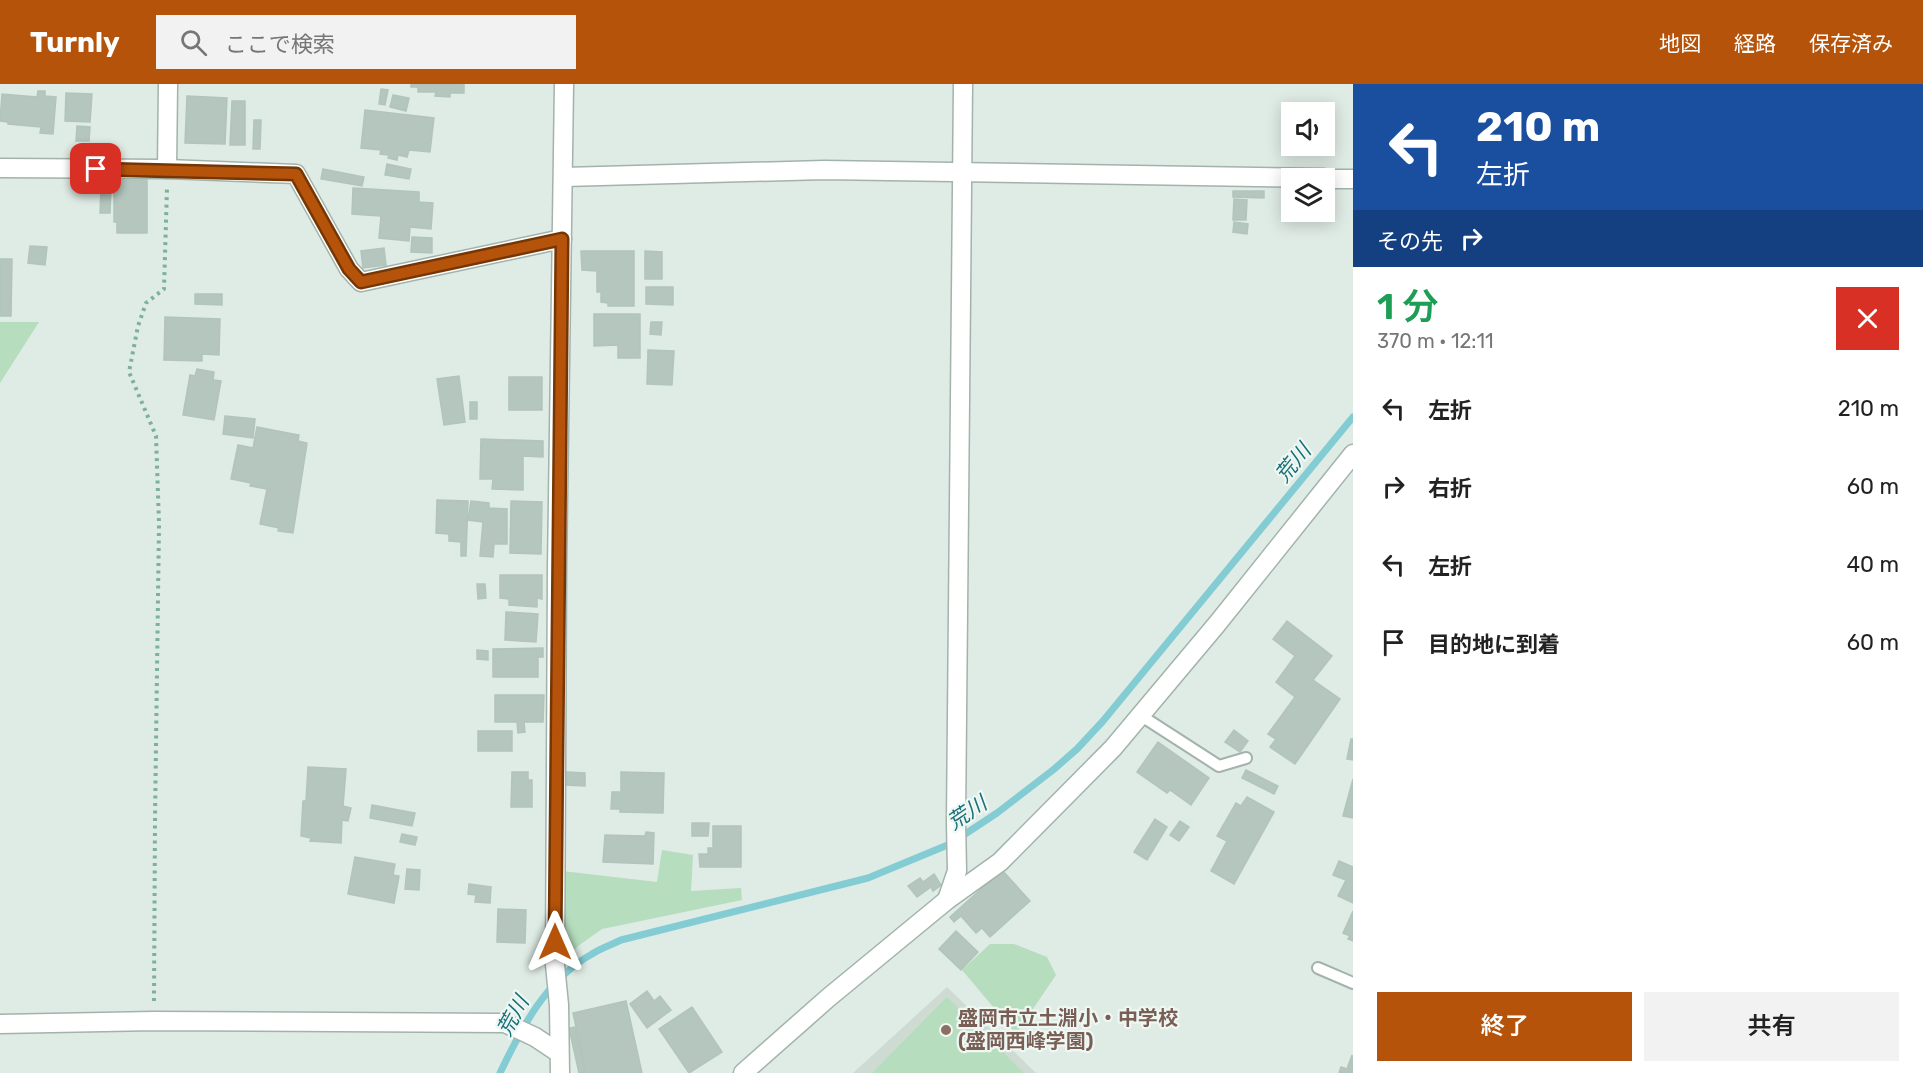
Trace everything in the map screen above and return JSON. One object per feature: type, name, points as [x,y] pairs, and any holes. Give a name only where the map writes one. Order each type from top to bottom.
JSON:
[{"type":"street","points":[[167,169],[168,84]]},
{"type":"street","points":[[560,1073],[559,1005],[555,965],[564,84]]},
{"type":"street","points":[[947,900],[957,871],[963,84]]},
{"type":"street","points":[[0,168],[167,169],[296,174],[349,269],[361,282],[562,239]]},
{"type":"street","points":[[564,177],[824,170],[1281,177]]},
{"type":"street","points":[[1335,178],[1353,179]]},
{"type":"street","points":[[743,1073],[947,900],[1000,862],[1113,748],[1353,454]]},
{"type":"street","points":[[0,1024],[154,1021],[505,1023],[535,1037],[559,1053]]},
{"type":"lane","points":[[1140,715],[1219,766],[1246,758]]},
{"type":"lane","points":[[1318,968],[1353,983]]},
{"type":"path","points":[[154,1021],[159,524],[156,436],[129,372],[138,326],[146,303],[164,289],[167,169]]},
{"type":"shaded area","name":"盛岡市立土淵小・中学校 (盛岡西峰学園)","points":[[947,987],[1036,1073],[853,1073]]},
{"type":"green space","points":[[0,322],[39,322],[0,383]]},
{"type":"green space","points":[[662,850],[693,855],[691,891],[741,888],[742,900],[602,929],[578,946],[562,963],[562,871],[657,882]]},
{"type":"green space","points":[[990,944],[1014,944],[1047,957],[1056,975],[1016,1034],[962,970]]},
{"type":"green space","name":"盛岡市立土淵小・中学校 (盛岡西峰学園)","points":[[947,997],[1024,1073],[872,1073]]},
{"type":"building","points":[[411,84],[464,84],[464,93],[450,93],[450,97],[435,96],[436,92],[418,92],[418,87],[411,87]]},
{"type":"building","points":[[381,89],[388,90],[385,105],[379,104]]},
{"type":"building","points":[[38,91],[45,91],[45,96],[56,97],[53,134],[40,133],[41,127],[8,124],[8,122],[0,121],[2,94],[37,97]]},
{"type":"building","points":[[66,93],[92,94],[90,122],[65,121]]},
{"type":"building","points":[[393,95],[409,98],[406,111],[390,107]]},
{"type":"building","points":[[187,96],[227,98],[225,144],[185,143]]},
{"type":"building","points":[[232,101],[245,101],[245,145],[230,145]]},
{"type":"building","points":[[365,110],[434,118],[430,152],[409,150],[407,157],[398,155],[397,160],[388,158],[389,155],[380,154],[381,150],[361,148]]},
{"type":"building","points":[[254,120],[261,120],[260,149],[253,149]]},
{"type":"building","points":[[77,126],[90,127],[89,141],[76,141]]},
{"type":"building","points":[[387,164],[411,169],[409,179],[385,175]]},
{"type":"building","points":[[323,169],[364,177],[362,186],[321,179]]},
{"type":"building","points":[[114,180],[147,180],[147,233],[117,233],[117,222],[114,222]]},
{"type":"building","points":[[101,188],[111,188],[110,213],[100,213]]},
{"type":"building","points":[[353,188],[419,192],[419,202],[433,203],[431,229],[410,227],[409,241],[379,238],[381,216],[352,214]]},
{"type":"building","points":[[1233,191],[1264,191],[1264,198],[1233,197]]},
{"type":"building","points":[[1234,199],[1247,200],[1246,220],[1233,220]]},
{"type":"building","points":[[1234,222],[1248,224],[1247,234],[1233,232]]},
{"type":"building","points":[[412,237],[432,238],[432,253],[411,252]]},
{"type":"building","points":[[30,246],[47,247],[45,265],[28,263]]},
{"type":"building","points":[[384,248],[386,265],[363,268],[361,251]]},
{"type":"building","points":[[581,251],[634,251],[634,306],[608,306],[608,303],[601,302],[601,292],[597,292],[597,271],[582,270]]},
{"type":"building","points":[[645,251],[662,252],[662,279],[645,279]]},
{"type":"building","points":[[0,259],[12,259],[11,316],[0,316]]},
{"type":"building","points":[[646,287],[673,287],[673,305],[646,304]]},
{"type":"building","points":[[195,294],[222,294],[222,305],[195,304]]},
{"type":"building","points":[[594,314],[640,314],[640,358],[618,358],[618,345],[594,346]]},
{"type":"building","points":[[165,317],[220,319],[219,355],[202,354],[202,361],[164,360]]},
{"type":"building","points":[[651,322],[662,322],[661,335],[650,334]]},
{"type":"building","points":[[648,350],[674,351],[672,385],[647,384]]},
{"type":"building","points":[[197,369],[214,372],[213,380],[221,381],[214,420],[183,415],[190,375],[195,376]]},
{"type":"building","points":[[459,376],[465,422],[444,425],[437,379]]},
{"type":"building","points":[[509,377],[542,377],[542,410],[509,410]]},
{"type":"building","points":[[470,402],[477,402],[477,419],[470,419]]},
{"type":"building","points":[[225,416],[255,419],[253,438],[223,434]]},
{"type":"building","points":[[257,427],[299,435],[298,441],[307,443],[293,533],[278,531],[279,528],[260,524],[267,489],[231,479],[238,445],[253,448]]},
{"type":"building","points":[[481,439],[543,441],[543,457],[523,456],[523,490],[492,489],[493,479],[480,479]]},
{"type":"building","points":[[437,500],[468,501],[466,556],[461,556],[461,542],[449,541],[449,534],[436,533]]},
{"type":"building","points":[[471,501],[489,503],[489,508],[507,509],[507,544],[494,544],[493,557],[480,556],[483,522],[468,520]]},
{"type":"building","points":[[511,501],[542,502],[541,554],[510,553]]},
{"type":"building","points":[[500,575],[542,575],[542,599],[537,598],[537,607],[509,605],[509,599],[500,598]]},
{"type":"building","points":[[477,584],[485,584],[486,598],[478,599]]},
{"type":"building","points":[[506,612],[538,614],[536,642],[505,640]]},
{"type":"building","points":[[1287,621],[1332,656],[1313,680],[1340,699],[1295,764],[1270,747],[1276,739],[1268,734],[1295,697],[1276,682],[1295,656],[1273,639]]},
{"type":"building","points":[[543,648],[543,657],[538,657],[538,677],[493,677],[493,649]]},
{"type":"building","points":[[477,650],[488,651],[488,660],[477,659]]},
{"type":"building","points":[[495,695],[544,695],[543,722],[524,722],[525,732],[518,733],[517,722],[495,722]]},
{"type":"building","points":[[1234,730],[1248,741],[1240,752],[1225,742]]},
{"type":"building","points":[[478,731],[512,731],[512,751],[478,751]]},
{"type":"building","points":[[1351,739],[1353,739],[1353,760],[1347,759]]},
{"type":"building","points":[[1158,742],[1209,778],[1191,805],[1170,790],[1167,793],[1137,772]]},
{"type":"building","points":[[308,767],[346,769],[343,806],[351,808],[348,821],[342,820],[341,843],[310,841],[311,838],[301,836]]},
{"type":"building","points":[[1246,770],[1278,786],[1274,794],[1242,778]]},
{"type":"building","points":[[512,772],[528,772],[528,780],[532,780],[532,807],[511,807]]},
{"type":"building","points":[[566,772],[585,773],[585,786],[565,785]]},
{"type":"building","points":[[621,772],[664,773],[663,813],[620,812],[620,809],[611,809],[612,792],[621,792]]},
{"type":"building","points":[[1353,779],[1353,818],[1343,816]]},
{"type":"building","points":[[1247,797],[1274,812],[1234,884],[1211,871],[1227,841],[1217,836],[1236,803],[1241,806]]},
{"type":"building","points":[[372,805],[415,813],[412,826],[370,818]]},
{"type":"building","points":[[1155,819],[1167,827],[1147,860],[1134,852]]},
{"type":"building","points":[[1180,821],[1189,827],[1179,841],[1170,835]]},
{"type":"building","points":[[692,823],[709,823],[708,836],[692,836]]},
{"type":"building","points":[[713,826],[741,826],[741,867],[700,867],[699,854],[708,854],[708,848],[713,848]]},
{"type":"building","points":[[646,832],[654,833],[653,864],[603,862],[605,835],[645,836]]},
{"type":"building","points":[[402,834],[417,837],[415,845],[400,842]]},
{"type":"building","points":[[355,857],[395,864],[393,875],[399,876],[394,903],[348,894]]},
{"type":"building","points":[[1339,861],[1353,867],[1353,903],[1338,896],[1346,880],[1333,875]]},
{"type":"building","points":[[407,869],[420,870],[419,890],[405,889]]},
{"type":"building","points":[[1002,870],[1030,901],[990,937],[982,928],[976,933],[961,916],[954,922],[950,917]]},
{"type":"building","points":[[934,874],[941,885],[933,891],[931,887],[917,897],[908,886],[920,878],[923,882]]},
{"type":"building","points":[[469,884],[491,887],[490,903],[475,902],[476,895],[468,894]]},
{"type":"building","points":[[498,909],[526,910],[525,943],[497,942]]},
{"type":"building","points":[[1353,911],[1353,941],[1348,939],[1350,936],[1343,933]]},
{"type":"building","points":[[956,931],[978,952],[961,970],[939,949]]},
{"type":"building","points":[[647,991],[654,1001],[660,996],[671,1010],[647,1028],[630,1004]]},
{"type":"building","points":[[626,1001],[642,1073],[586,1073],[573,1013]]},
{"type":"building","points":[[692,1007],[722,1052],[689,1073],[659,1029]]},
{"type":"building","points":[[575,1027],[585,1073],[579,1073],[569,1028]]},
{"type":"building","points":[[1352,1055],[1353,1073],[1339,1073],[1341,1067],[1347,1069]]},
{"type":"waterway","name":"荒川","points":[[500,1073],[517,1039],[548,991],[561,977],[595,952],[621,940],[868,878],[950,844],[997,813],[1053,770],[1103,721],[1353,417]]},
{"type":"place","name":"盛岡市立土淵小・中学校 (盛岡西峰学園)","points":[[946,1030]]},
{"type":"route","points":[[96,169],[296,174],[349,269],[361,282],[562,239],[555,942]]}]
